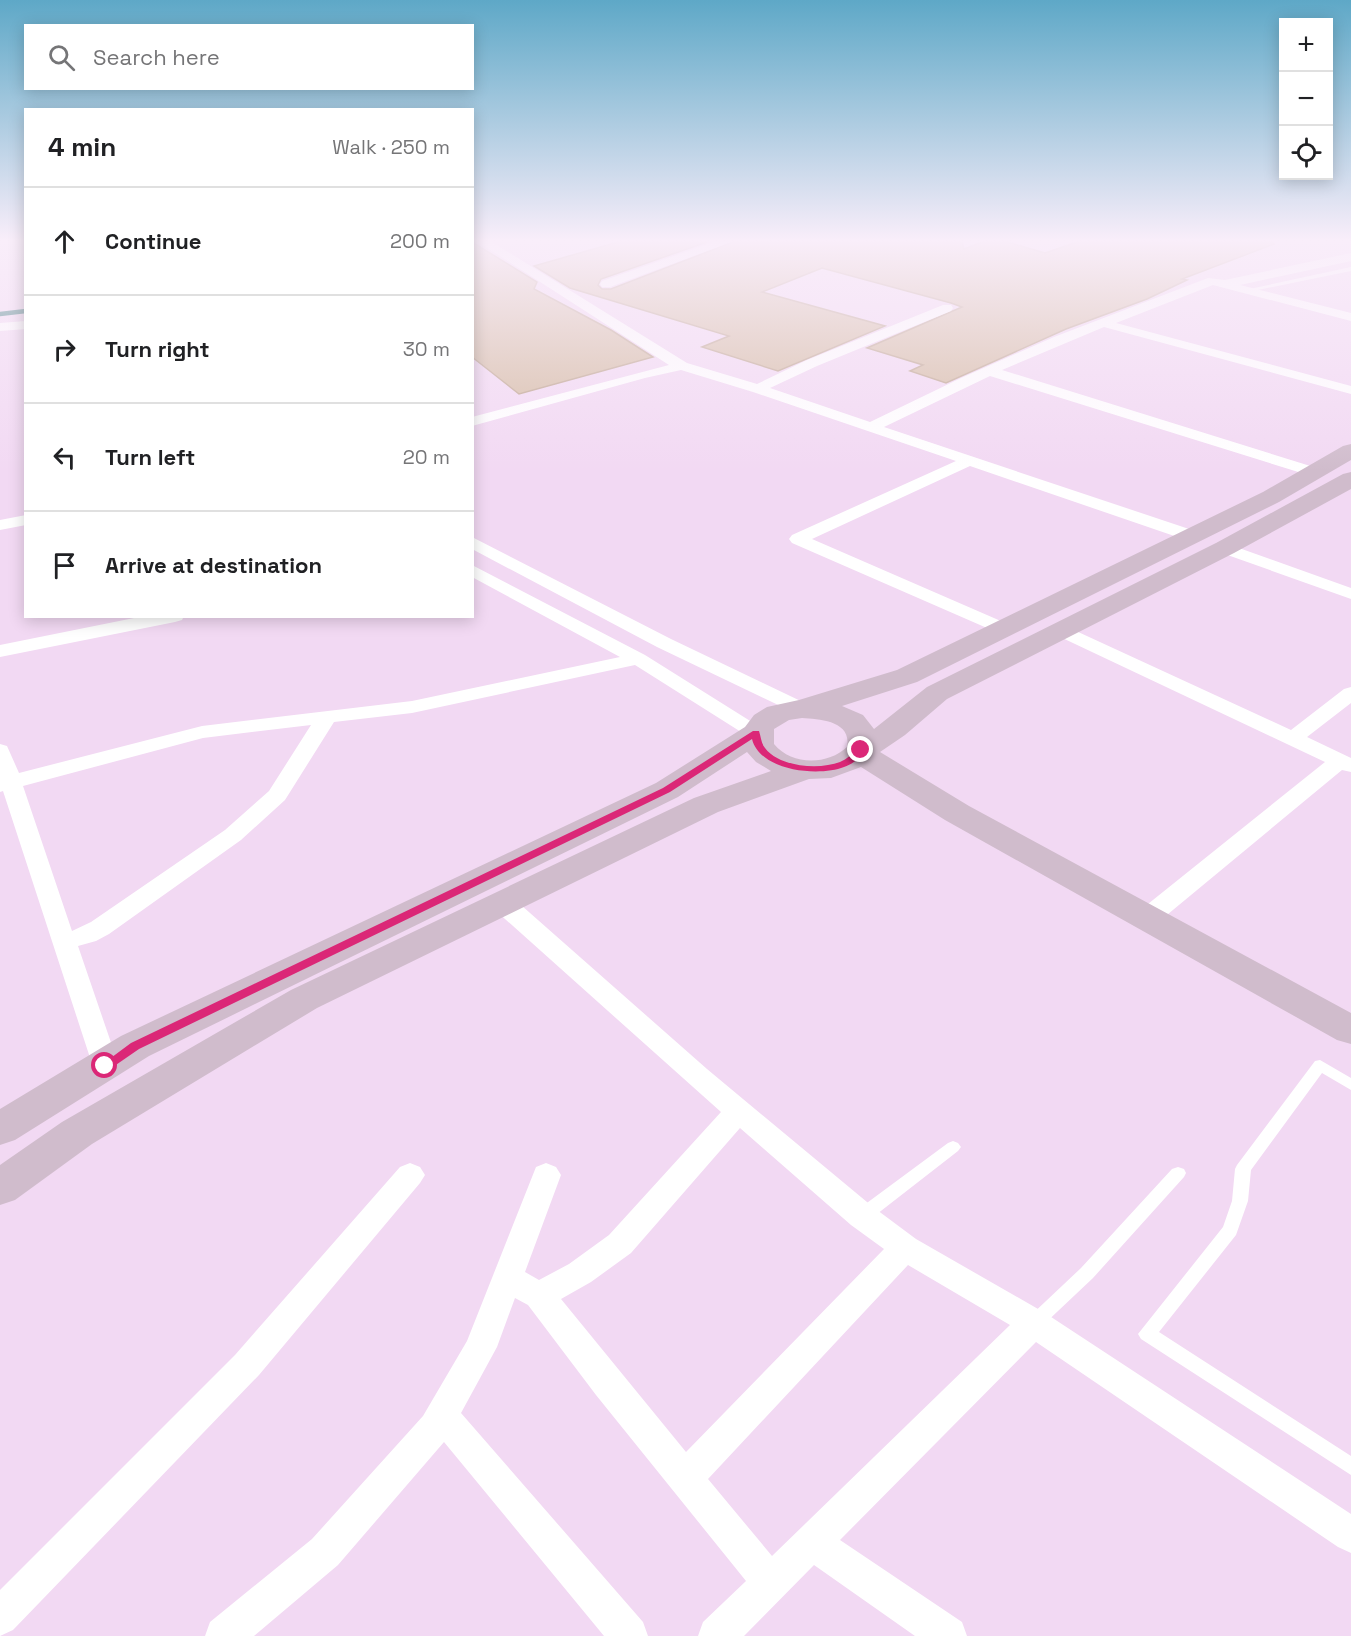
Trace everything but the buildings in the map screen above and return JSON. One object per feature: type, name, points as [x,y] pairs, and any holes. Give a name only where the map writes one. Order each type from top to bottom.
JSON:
[{"type":"main road","points":[[0,1129],[135,1046],[667,790],[756,733],[761,723],[771,716],[907,676],[1271,497],[1351,451]]},
{"type":"main road","points":[[0,1188],[77,1133],[304,999],[706,806],[842,759],[894,729],[937,693],[1225,548],[1351,479]]},
{"type":"main road","points":[[802,708],[837,714],[851,721],[860,730],[864,740],[842,759]]},
{"type":"main road","points":[[756,733],[757,742],[763,752],[773,760],[842,759],[957,813],[1351,1030]]},
{"type":"street","points":[[604,318],[682,366],[758,389],[1192,536]]},
{"type":"street","points":[[758,389],[812,363],[922,318]]},
{"type":"street","points":[[869,428],[989,371],[1115,318]]},
{"type":"street","points":[[1103,323],[1351,390]]},
{"type":"street","points":[[0,327],[24,325]]},
{"type":"street","points":[[474,421],[643,374],[682,366]]},
{"type":"street","points":[[989,371],[1314,472]]},
{"type":"street","points":[[971,460],[798,539],[1003,628]]},
{"type":"street","points":[[0,525],[24,520]]},
{"type":"street","points":[[474,543],[664,643],[802,708]]},
{"type":"street","points":[[1225,548],[1351,594]]},
{"type":"street","points":[[474,571],[638,659],[756,733]]},
{"type":"street","points":[[0,651],[165,618]]},
{"type":"street","points":[[1063,631],[1345,764],[1147,918]]},
{"type":"street","points":[[5,783],[202,732],[412,707],[638,659]]},
{"type":"street","points":[[1292,739],[1351,693]]},
{"type":"street","points":[[64,941],[87,935],[100,928],[233,835],[277,795],[327,717]]},
{"type":"street","points":[[0,750],[5,783],[64,941],[105,1066]]},
{"type":"street","points":[[504,903],[738,1111],[862,1216],[905,1248],[1034,1323],[1351,1535]]},
{"type":"street","points":[[539,1295],[579,1273],[620,1244],[738,1111]]},
{"type":"street","points":[[0,1617],[247,1365],[410,1175]]},
{"type":"street","points":[[225,1636],[324,1552],[435,1427],[481,1347],[546,1175]]},
{"type":"street","points":[[685,1478],[905,1248]]},
{"type":"street","points":[[507,1278],[539,1295],[771,1583]]},
{"type":"street","points":[[717,1636],[1034,1323]]},
{"type":"street","points":[[442,1415],[629,1636]]},
{"type":"street","points":[[812,1542],[948,1636]]},
{"type":"lane","points":[[1351,1085],[1320,1065],[1243,1169],[1240,1201],[1230,1230],[1147,1334],[1351,1466]]},
{"type":"lane","points":[[862,1216],[953,1148]]},
{"type":"lane","points":[[1034,1323],[1087,1273],[1178,1173]]},
{"type":"route","points":[[105,1066],[135,1046],[667,790],[756,733],[757,742],[763,752],[773,760],[806,769],[840,766],[853,759],[861,750]]}]
